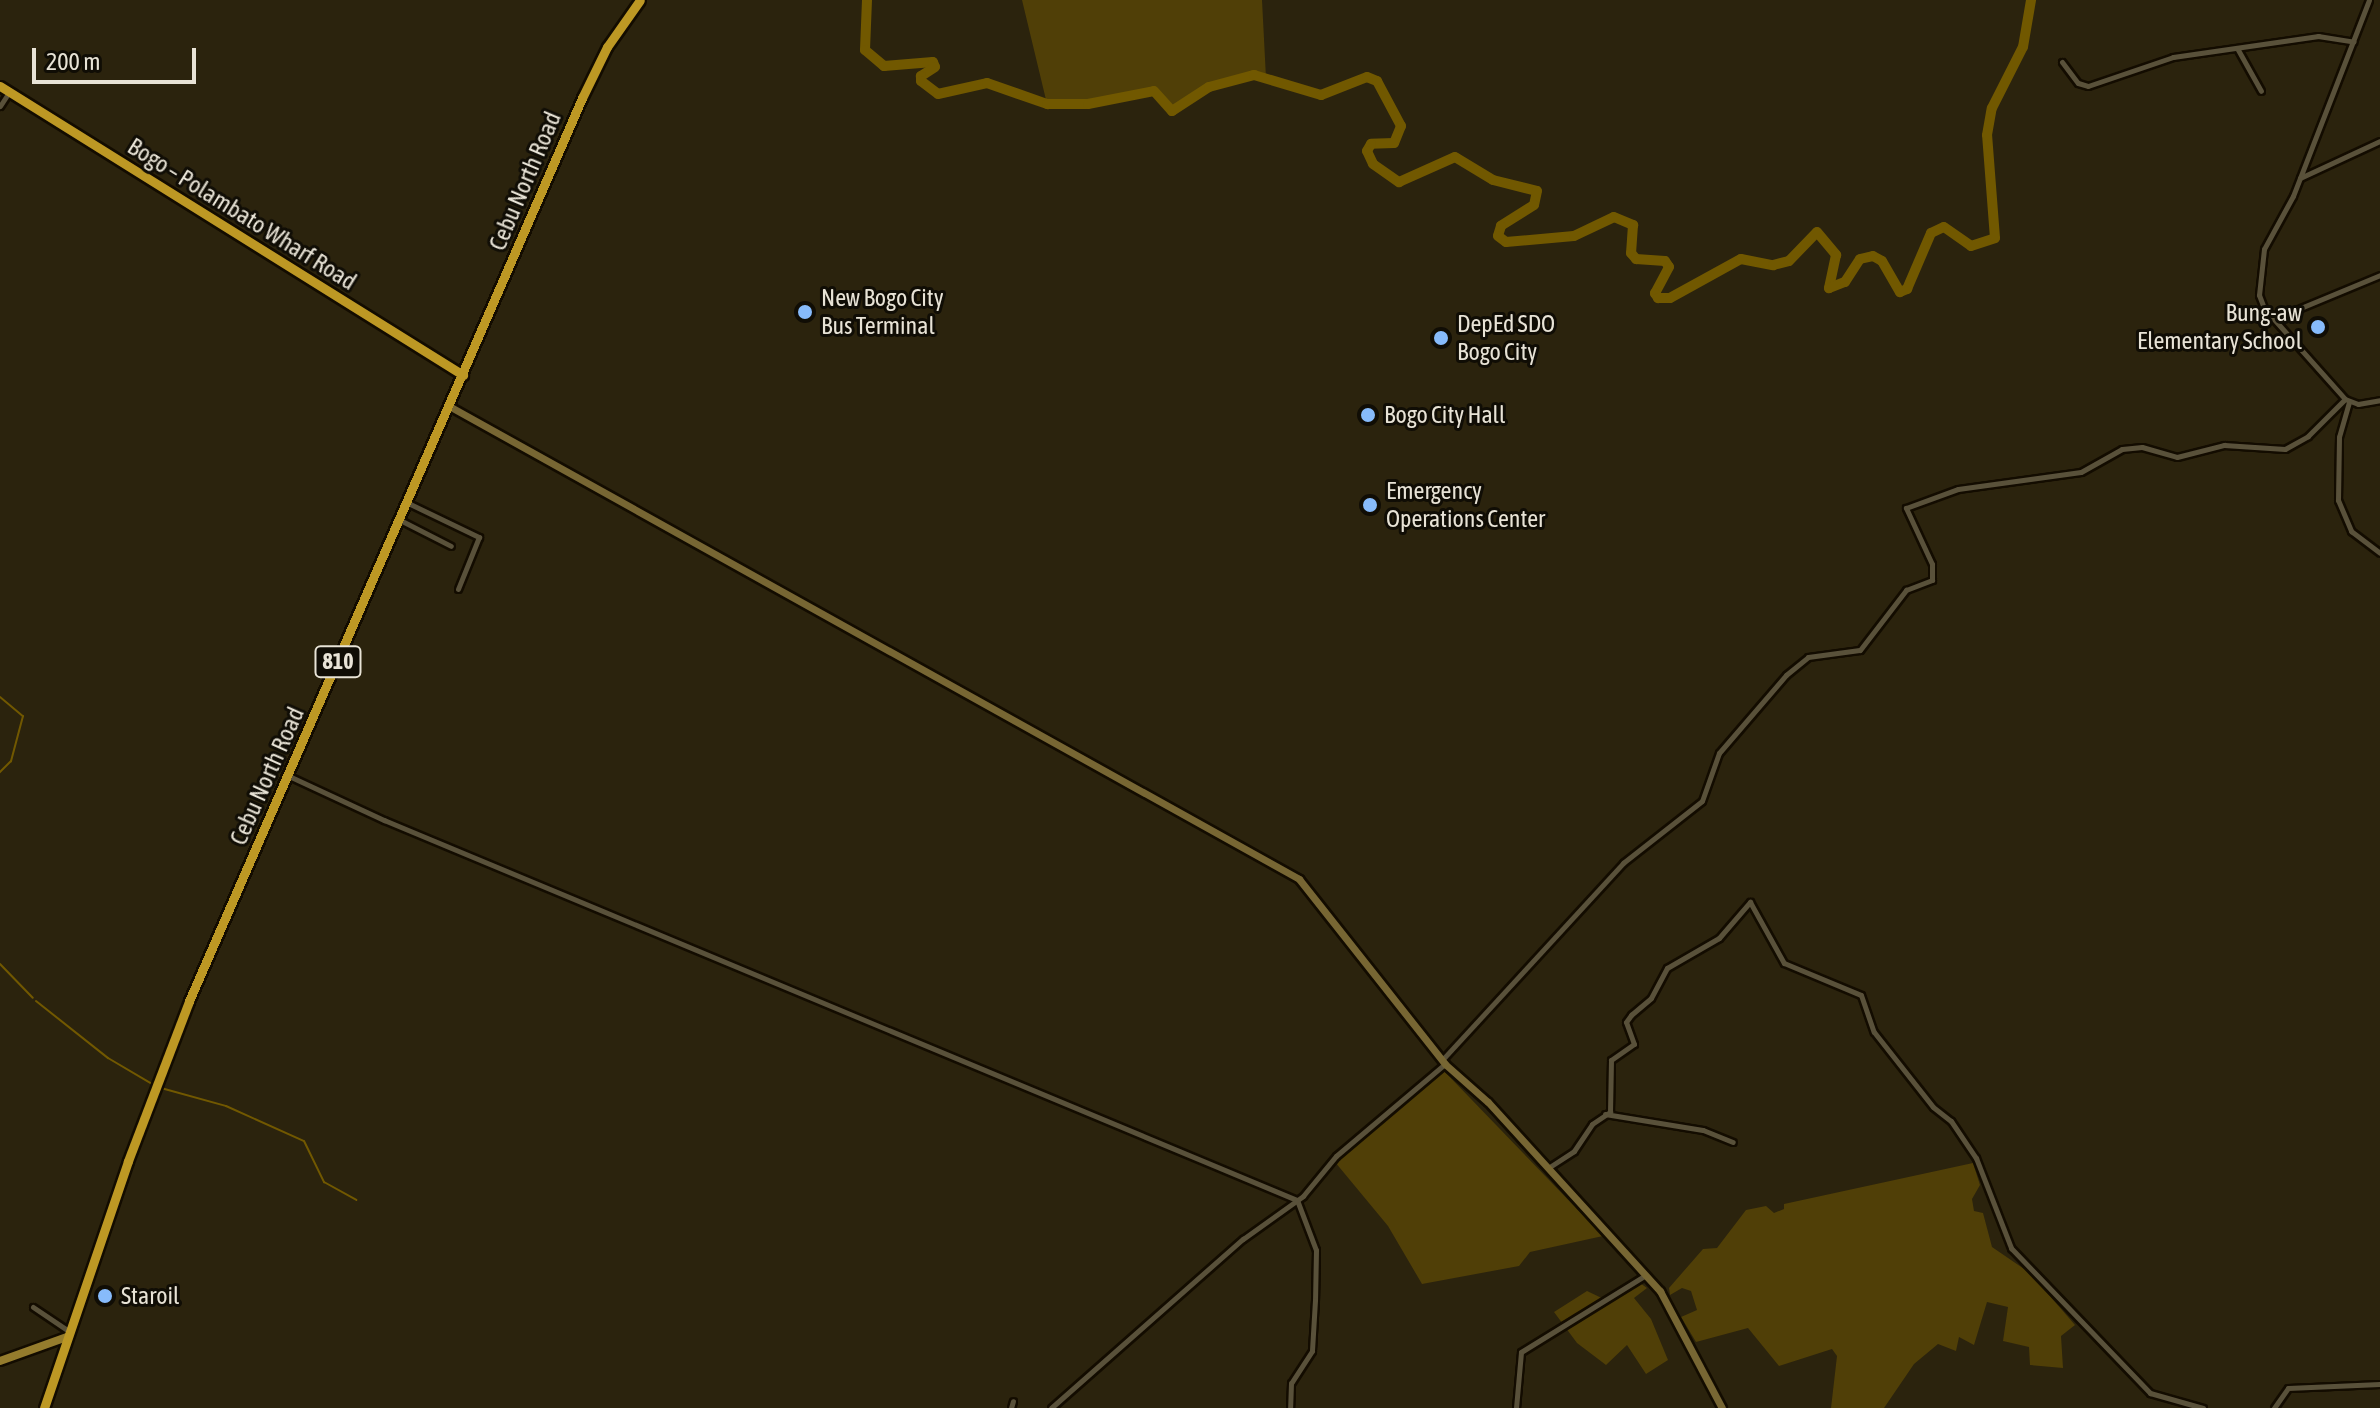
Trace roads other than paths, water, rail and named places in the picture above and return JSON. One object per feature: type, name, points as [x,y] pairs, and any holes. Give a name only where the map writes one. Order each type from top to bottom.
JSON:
[{"type":"highway","name":"Cebu North Road","points":[[44,1408],[157,1079],[596,68],[640,0]]},
{"type":"highway","name":"Bogo – Polambato Wharf Road","points":[[5,89],[463,375]]},
{"type":"main road","points":[[0,1361],[68,1334]]},
{"type":"street","points":[[2347,400],[2260,302],[2262,260],[2299,179],[2369,0]]},
{"type":"street","points":[[2062,62],[2078,83],[2088,86],[2147,62],[2318,36],[2354,42]]},
{"type":"street","points":[[2237,48],[2261,91]]},
{"type":"street","points":[[0,106],[5,89]]},
{"type":"street","points":[[2299,179],[2380,141]]},
{"type":"street","points":[[2274,319],[2380,275]]},
{"type":"street","points":[[2347,400],[2339,437],[2338,500],[2351,531],[2380,553]]},
{"type":"street","points":[[1051,1408],[1243,1239],[1297,1200],[1336,1156],[1444,1062],[1623,863],[1702,801],[1719,753],[1786,675],[1808,657],[1860,650],[1906,590],[1932,580],[1932,564],[1906,508],[1958,489],[2081,472],[2122,449],[2142,447],[2177,457],[2224,445],[2285,449],[2308,436],[2347,400],[2380,400]]},
{"type":"street","points":[[449,406],[1299,879],[1444,1062],[1488,1102],[1672,1306],[1722,1408]]},
{"type":"street","points":[[408,503],[479,537],[458,589]]},
{"type":"street","points":[[400,520],[451,546]]},
{"type":"street","points":[[289,776],[1297,1200],[1316,1250],[1315,1300],[1312,1351],[1291,1383],[1290,1408]]},
{"type":"street","points":[[1548,1169],[1574,1151],[1602,1113],[1610,1112],[1611,1060],[1634,1044],[1626,1022],[1631,1015],[1651,998],[1667,968],[1719,938],[1750,902],[1784,963],[1861,995],[1874,1032],[1933,1107],[1951,1121],[1976,1158],[2011,1248],[2144,1388],[2203,1408]]},
{"type":"street","points":[[1602,1113],[1703,1130],[1733,1142]]},
{"type":"street","points":[[1516,1408],[1521,1352],[1644,1276]]},
{"type":"street","points":[[33,1307],[68,1334]]},
{"type":"street","points":[[2274,1408],[2288,1388],[2380,1384]]},
{"type":"waterway","points":[[867,0],[865,50],[884,66],[933,62],[935,67],[921,76],[921,81],[938,94],[987,83],[1047,104],[1088,104],[1154,91],[1172,111],[1209,87],[1254,75],[1321,95],[1367,77],[1377,81],[1401,126],[1394,143],[1371,144],[1367,151],[1373,164],[1399,182],[1455,157],[1493,180],[1537,191],[1534,205],[1501,226],[1498,236],[1506,242],[1574,236],[1614,217],[1633,225],[1631,253],[1636,259],[1665,261],[1669,267],[1655,293],[1658,298],[1670,298],[1741,259],[1773,265],[1789,261],[1817,232],[1836,255],[1829,288],[1845,282],[1860,259],[1873,256],[1882,261],[1900,292],[1907,289],[1931,233],[1944,227],[1971,246],[1995,238],[1987,135],[1992,108],[2023,47],[2031,0]]},
{"type":"waterway","points":[[0,697],[23,716],[11,761],[0,772]]},
{"type":"waterway","points":[[0,964],[33,998]]},
{"type":"waterway","points":[[36,1001],[108,1058],[152,1084]]},
{"type":"waterway","points":[[161,1088],[226,1106],[304,1141],[324,1182],[356,1200]]},
{"type":"place","name":"New Bogo City Bus Terminal","points":[[805,312]]},
{"type":"place","name":"Bung-aw Elementary School","points":[[2318,327]]},
{"type":"place","name":"DepEd SDO Bogo City","points":[[1441,338]]},
{"type":"place","name":"Bogo City Hall","points":[[1368,415]]},
{"type":"place","name":"Emergency Operations Center","points":[[1370,505]]},
{"type":"place","name":"Staroil","points":[[105,1296]]}]
